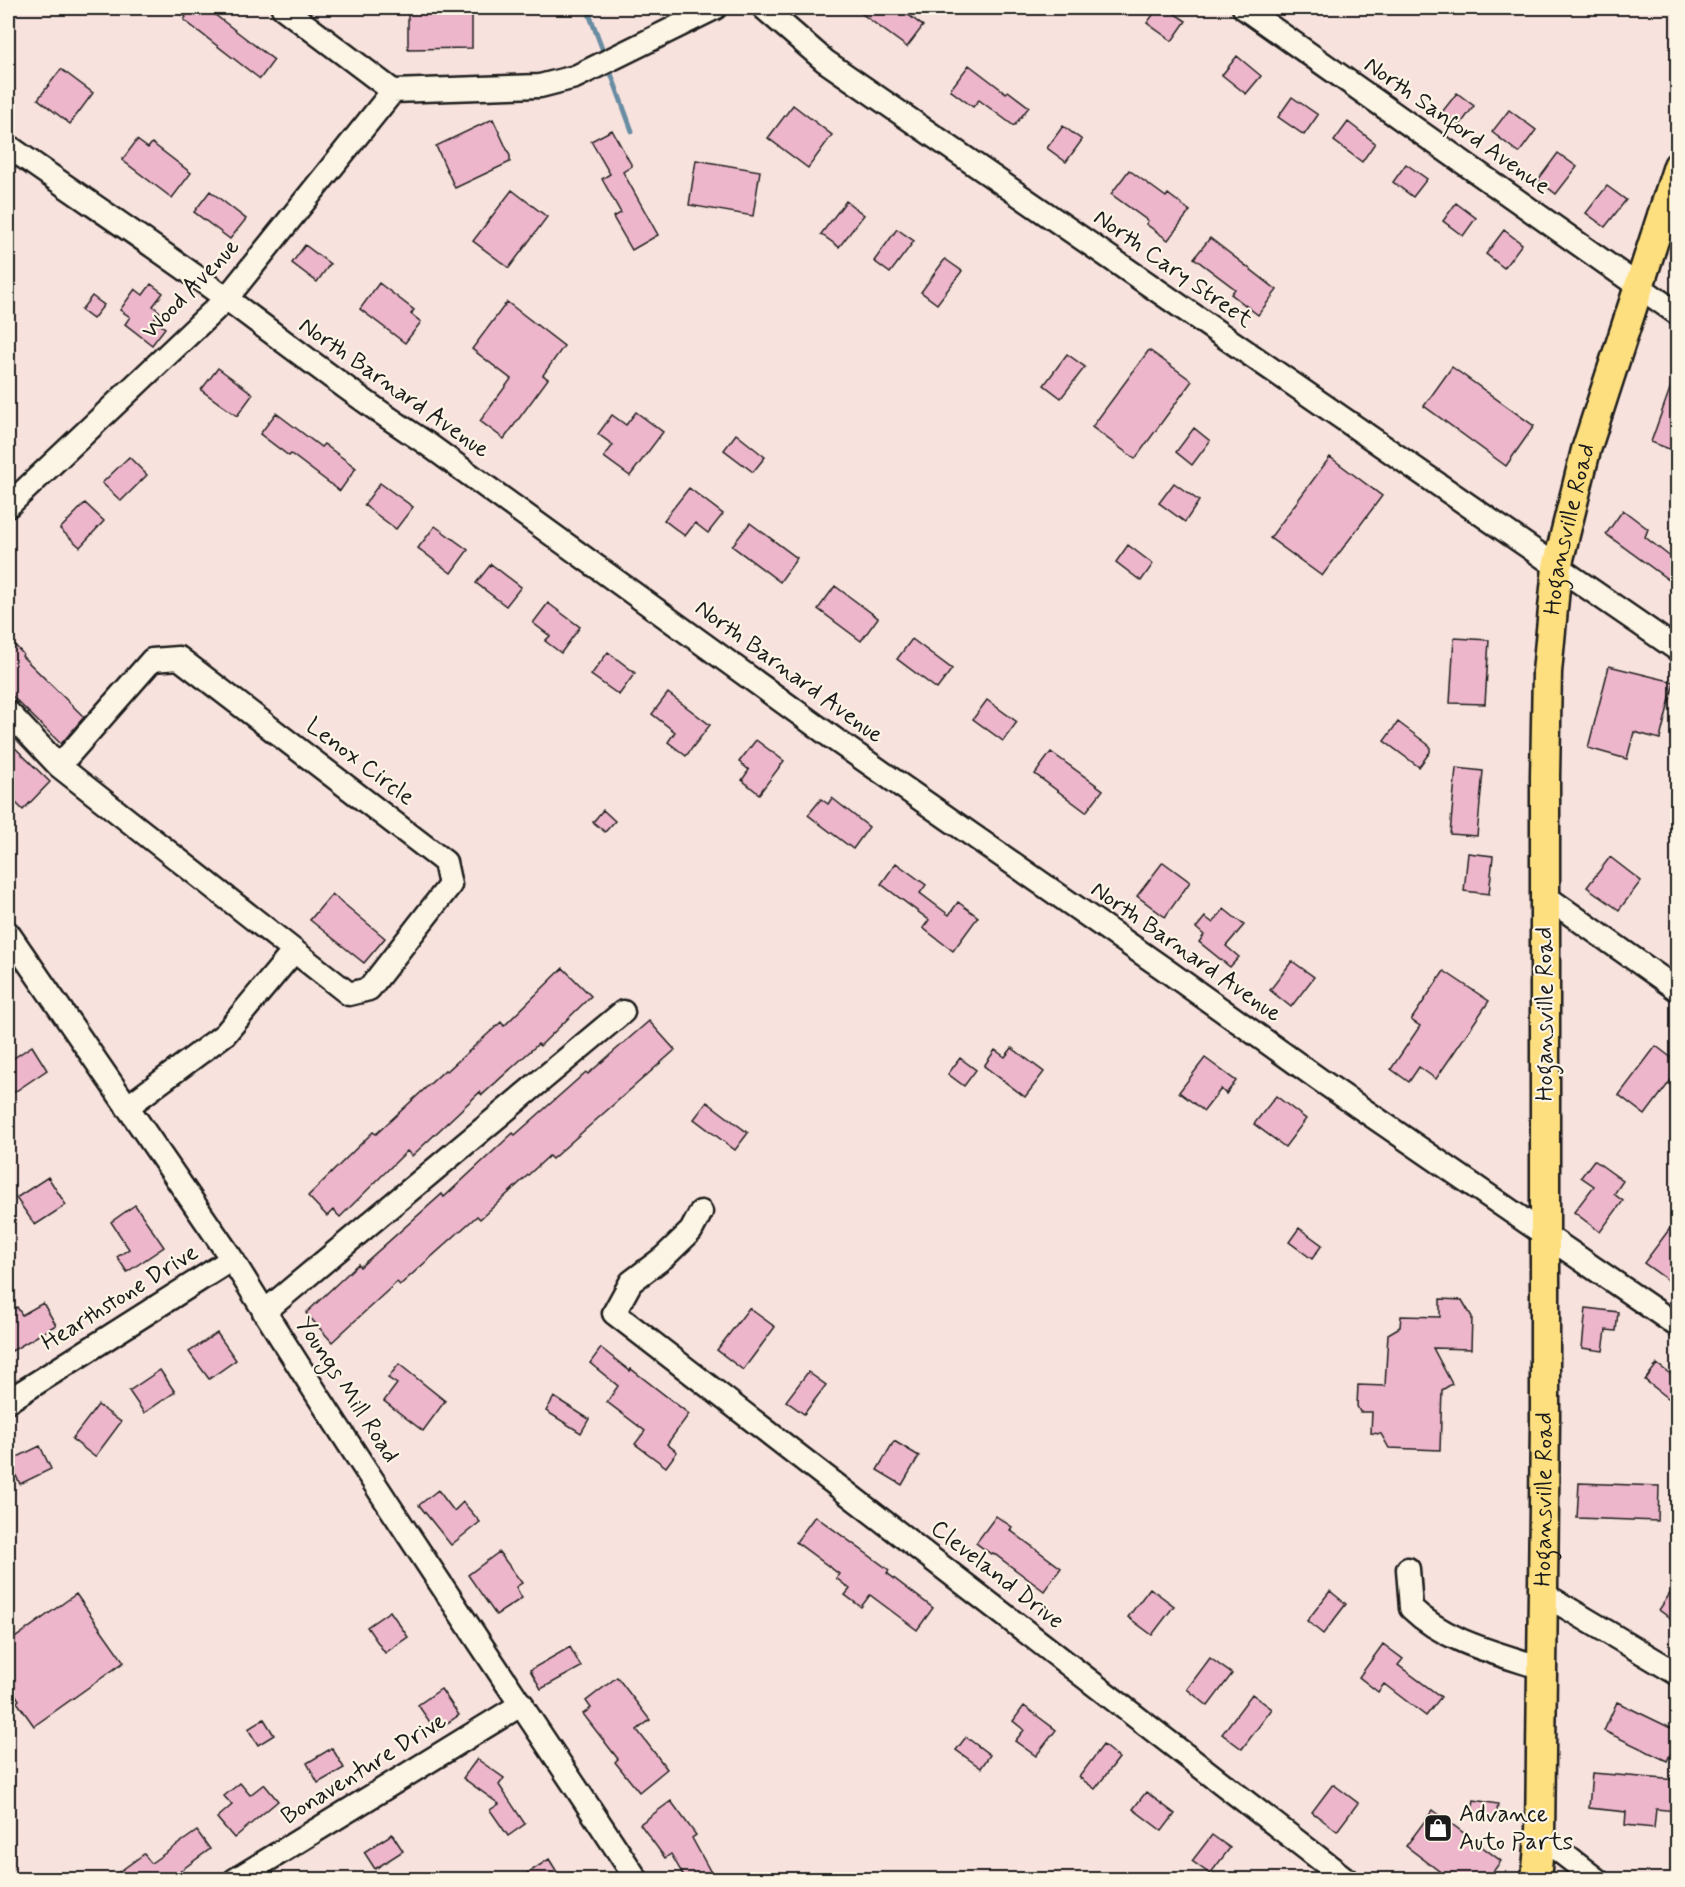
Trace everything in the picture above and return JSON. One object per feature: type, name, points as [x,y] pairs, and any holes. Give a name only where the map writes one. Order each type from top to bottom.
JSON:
[{"type":"main road","name":"Hogansville Road","points":[[1536,1880],[1540,1836],[1545,1422],[1547,672],[1557,567],[1586,450],[1677,166]]},
{"type":"street","points":[[283,8],[393,91],[540,86],[575,77],[715,8]]},
{"type":"street","name":"North Cary Street","points":[[764,8],[825,61],[1677,650]]},
{"type":"street","name":"North Sanford Avenue","points":[[1244,8],[1677,314]]},
{"type":"street","name":"Wood Avenue","points":[[8,506],[226,299],[393,91]]},
{"type":"street","name":"North Barnard Avenue","points":[[8,146],[226,299],[389,420],[426,443],[837,741],[1311,1074],[1677,1326]]},
{"type":"street","name":"Lenox Circle","points":[[8,712],[59,766],[349,994],[369,989],[450,885],[445,862],[179,658],[152,660],[59,766]]},
{"type":"street","points":[[1545,896],[1677,990]]},
{"type":"street","name":"Youngs Mill Road","points":[[8,933],[232,1259],[429,1566],[637,1880]]},
{"type":"street","points":[[127,1107],[225,1034],[294,951]]},
{"type":"street","points":[[264,1312],[623,1012]]},
{"type":"street","name":"Cleveland Drive","points":[[701,1212],[691,1231],[664,1257],[631,1282],[614,1313],[1347,1880]]},
{"type":"street","name":"Hearthstone Drive","points":[[8,1401],[232,1259]]},
{"type":"street","points":[[1408,1569],[1411,1608],[1423,1619],[1451,1636],[1542,1668]]},
{"type":"street","points":[[1542,1593],[1677,1674]]},
{"type":"street","name":"Bonaventure Drive","points":[[235,1880],[522,1704]]},
{"type":"street","points":[[1540,1836],[1597,1880]]},
{"type":"building","points":[[173,8],[206,8],[274,60],[260,79],[184,20],[186,17]]},
{"type":"building","points":[[408,8],[472,8],[472,48],[408,49]]},
{"type":"building","points":[[854,8],[899,8],[923,26],[907,47]]},
{"type":"building","points":[[1158,8],[1166,8],[1186,21],[1172,41],[1147,23]]},
{"type":"building","points":[[1237,56],[1261,76],[1246,94],[1222,75]]},
{"type":"building","points":[[969,65],[1029,107],[1014,126],[979,100],[973,107],[950,90]]},
{"type":"building","points":[[61,69],[93,93],[70,124],[38,99]]},
{"type":"building","points":[[1457,93],[1474,106],[1460,125],[1442,112]]},
{"type":"building","points":[[1292,97],[1318,115],[1304,135],[1278,117]]},
{"type":"building","points":[[793,105],[832,135],[808,168],[768,138]]},
{"type":"building","points":[[1509,110],[1536,130],[1519,153],[1492,132]]},
{"type":"building","points":[[493,119],[510,156],[510,162],[455,188],[436,146]]},
{"type":"building","points":[[1348,122],[1375,143],[1362,162],[1334,141]]},
{"type":"building","points":[[1063,126],[1082,140],[1066,162],[1047,148]]},
{"type":"building","points":[[612,130],[632,166],[623,172],[658,235],[632,250],[613,217],[621,213],[602,179],[610,174],[591,141]]},
{"type":"building","points":[[137,140],[148,148],[152,143],[191,173],[172,198],[122,160]]},
{"type":"building","points":[[1558,153],[1577,167],[1556,194],[1538,180]]},
{"type":"building","points":[[696,160],[760,171],[753,216],[689,205]]},
{"type":"building","points":[[1406,164],[1427,179],[1413,197],[1393,182]]},
{"type":"building","points":[[1129,170],[1166,197],[1168,194],[1190,211],[1168,240],[1146,224],[1148,221],[1111,194]]},
{"type":"building","points":[[1607,186],[1626,200],[1605,227],[1586,213]]},
{"type":"building","points":[[512,190],[547,217],[509,268],[473,241]]},
{"type":"building","points":[[210,191],[246,219],[230,239],[194,212]]},
{"type":"building","points":[[846,201],[864,215],[839,247],[821,234]]},
{"type":"building","points":[[1456,203],[1476,218],[1463,236],[1443,221]]},
{"type":"building","points":[[897,229],[914,241],[890,273],[874,261]]},
{"type":"building","points":[[1504,230],[1522,244],[1504,268],[1486,254]]},
{"type":"building","points":[[1210,238],[1277,290],[1258,315],[1231,294],[1235,289],[1194,258]]},
{"type":"building","points":[[305,245],[330,264],[317,282],[292,263]]},
{"type":"building","points":[[945,259],[962,271],[937,304],[921,292]]},
{"type":"building","points":[[379,283],[414,310],[411,314],[421,322],[405,343],[360,309]]},
{"type":"building","points":[[151,284],[163,293],[153,306],[160,312],[154,320],[165,328],[152,345],[125,324],[130,317],[120,310],[135,289],[143,295]]},
{"type":"building","points":[[92,296],[104,305],[93,319],[81,310]]},
{"type":"building","points":[[507,302],[564,346],[543,375],[548,379],[504,439],[480,421],[511,379],[472,349]]},
{"type":"building","points":[[1149,350],[1192,381],[1135,459],[1092,427]]},
{"type":"building","points":[[1067,354],[1085,367],[1061,398],[1044,385]]},
{"type":"building","points":[[1452,367],[1534,426],[1506,466],[1424,406]]},
{"type":"building","points":[[218,368],[253,394],[237,416],[201,390]]},
{"type":"building","points":[[1677,373],[1677,452],[1651,442]]},
{"type":"building","points":[[636,412],[663,432],[630,476],[604,457],[613,445],[598,434],[612,415],[626,425]]},
{"type":"building","points":[[276,413],[321,447],[324,444],[356,468],[340,491],[260,434]]},
{"type":"building","points":[[1194,428],[1210,441],[1192,465],[1176,452]]},
{"type":"building","points":[[736,434],[765,457],[753,472],[724,450]]},
{"type":"building","points":[[129,457],[147,475],[121,501],[102,483]]},
{"type":"building","points":[[1330,457],[1382,496],[1322,576],[1270,538]]},
{"type":"building","points":[[380,483],[413,507],[396,529],[364,505]]},
{"type":"building","points":[[1174,483],[1199,501],[1185,522],[1159,503]]},
{"type":"building","points":[[689,488],[723,514],[708,533],[695,523],[685,536],[664,520]]},
{"type":"building","points":[[85,503],[104,521],[80,547],[60,529]]},
{"type":"building","points":[[1623,510],[1648,529],[1645,537],[1677,562],[1677,586],[1606,534]]},
{"type":"building","points":[[750,523],[797,558],[780,582],[732,546]]},
{"type":"building","points":[[435,526],[468,550],[451,573],[418,548]]},
{"type":"building","points":[[1128,545],[1153,564],[1141,581],[1116,562]]},
{"type":"building","points":[[491,564],[521,587],[506,606],[476,583]]},
{"type":"building","points":[[835,586],[878,618],[861,641],[818,609]]},
{"type":"building","points":[[548,603],[580,627],[561,653],[545,641],[550,636],[533,623]]},
{"type":"building","points":[[8,638],[23,654],[22,656],[84,717],[61,744],[8,692]]},
{"type":"building","points":[[1454,638],[1489,640],[1485,704],[1450,703]]},
{"type":"building","points":[[912,639],[952,669],[937,689],[897,659]]},
{"type":"building","points":[[608,652],[635,673],[619,695],[591,675]]},
{"type":"building","points":[[1609,666],[1674,682],[1660,739],[1634,732],[1627,759],[1588,748]]},
{"type":"building","points":[[668,693],[710,725],[686,756],[668,742],[675,732],[652,714]]},
{"type":"building","points":[[987,700],[1017,722],[1003,741],[973,719]]},
{"type":"building","points":[[1398,722],[1430,746],[1430,752],[1419,767],[1384,741]]},
{"type":"building","points":[[756,740],[784,761],[759,794],[742,780],[749,770],[739,762]]},
{"type":"building","points":[[8,741],[50,782],[23,810],[8,795]]},
{"type":"building","points":[[1051,752],[1103,790],[1086,812],[1035,774]]},
{"type":"building","points":[[1456,768],[1483,771],[1477,836],[1450,834]]},
{"type":"building","points":[[832,798],[869,827],[853,849],[808,815],[821,799],[828,804]]},
{"type":"building","points":[[603,810],[615,821],[605,832],[593,822]]},
{"type":"building","points":[[1468,853],[1493,856],[1489,894],[1464,891]]},
{"type":"building","points":[[1610,857],[1641,881],[1619,910],[1587,887]]},
{"type":"building","points":[[1163,862],[1190,882],[1165,917],[1137,896]]},
{"type":"building","points":[[896,863],[926,885],[920,893],[949,915],[958,902],[978,917],[953,951],[923,928],[929,920],[881,884]]},
{"type":"building","points":[[332,894],[385,938],[364,963],[310,920]]},
{"type":"building","points":[[1224,909],[1244,925],[1226,946],[1239,957],[1230,967],[1199,942],[1204,935],[1196,928],[1205,917],[1213,923]]},
{"type":"building","points":[[1292,961],[1314,977],[1291,1007],[1270,990]]},
{"type":"building","points":[[563,968],[591,996],[540,1046],[538,1044],[482,1095],[480,1092],[412,1156],[407,1151],[340,1217],[333,1210],[327,1216],[308,1196],[373,1132],[376,1134],[501,1022],[504,1026]]},
{"type":"building","points":[[1444,971],[1489,1001],[1436,1079],[1419,1067],[1409,1082],[1391,1069],[1420,1026],[1411,1020]]},
{"type":"building","points":[[649,1021],[675,1050],[552,1159],[549,1156],[480,1219],[477,1216],[400,1285],[397,1282],[332,1342],[306,1313],[358,1264],[360,1267],[442,1194],[444,1197],[513,1133],[515,1135],[586,1072],[588,1074]]},
{"type":"building","points":[[32,1046],[47,1070],[13,1093],[8,1084],[8,1062]]},
{"type":"building","points":[[1656,1046],[1677,1062],[1677,1072],[1645,1115],[1619,1095]]},
{"type":"building","points":[[1012,1048],[1044,1072],[1025,1097],[984,1066],[995,1050],[1005,1057]]},
{"type":"building","points":[[960,1058],[976,1070],[964,1086],[948,1074]]},
{"type":"building","points":[[1205,1058],[1236,1081],[1226,1094],[1221,1089],[1204,1111],[1179,1092]]},
{"type":"building","points":[[1276,1096],[1306,1119],[1285,1147],[1254,1124]]},
{"type":"building","points":[[707,1102],[748,1133],[735,1150],[694,1119]]},
{"type":"building","points":[[1594,1160],[1623,1181],[1614,1194],[1623,1201],[1600,1232],[1574,1212],[1594,1186],[1581,1177]]},
{"type":"building","points":[[48,1177],[66,1205],[35,1225],[16,1198]]},
{"type":"building","points":[[135,1205],[164,1247],[127,1272],[117,1257],[129,1249],[111,1222]]},
{"type":"building","points":[[1677,1219],[1677,1269],[1669,1281],[1644,1263]]},
{"type":"building","points":[[1299,1228],[1322,1245],[1312,1259],[1289,1242]]},
{"type":"building","points":[[1440,1299],[1462,1300],[1472,1317],[1471,1349],[1433,1348],[1452,1384],[1442,1390],[1440,1450],[1389,1448],[1381,1434],[1371,1433],[1372,1412],[1360,1412],[1357,1406],[1358,1385],[1385,1386],[1388,1334],[1400,1327],[1401,1316],[1440,1317]]},
{"type":"building","points":[[43,1303],[56,1325],[12,1351],[8,1344],[8,1313],[17,1307],[22,1315]]},
{"type":"building","points":[[749,1308],[775,1327],[743,1370],[717,1350]]},
{"type":"building","points":[[1586,1308],[1618,1312],[1616,1331],[1606,1330],[1603,1351],[1582,1348]]},
{"type":"building","points":[[217,1333],[236,1360],[209,1379],[189,1352]]},
{"type":"building","points":[[601,1348],[689,1414],[667,1444],[677,1452],[666,1467],[635,1444],[645,1431],[607,1402],[618,1386],[590,1363]]},
{"type":"building","points":[[399,1364],[445,1401],[423,1431],[384,1401],[397,1384],[388,1378]]},
{"type":"building","points":[[1657,1364],[1677,1379],[1677,1394],[1672,1401],[1645,1380]]},
{"type":"building","points":[[160,1370],[175,1392],[144,1413],[129,1391]]},
{"type":"building","points":[[808,1372],[826,1385],[804,1414],[786,1401]]},
{"type":"building","points":[[554,1397],[589,1419],[581,1433],[546,1411]]},
{"type":"building","points":[[98,1405],[121,1422],[95,1457],[72,1439]]},
{"type":"building","points":[[894,1441],[919,1456],[902,1485],[877,1470]]},
{"type":"building","points":[[40,1446],[51,1469],[20,1484],[9,1461]]},
{"type":"building","points":[[1579,1483],[1659,1486],[1658,1521],[1577,1518]]},
{"type":"building","points":[[438,1490],[454,1511],[463,1502],[480,1522],[451,1545],[419,1505]]},
{"type":"building","points":[[815,1516],[889,1570],[887,1573],[933,1608],[917,1630],[870,1595],[861,1607],[845,1595],[850,1589],[836,1578],[839,1574],[796,1542]]},
{"type":"building","points":[[996,1516],[1012,1527],[1010,1530],[1061,1568],[1044,1591],[976,1543]]},
{"type":"building","points":[[499,1552],[522,1583],[516,1587],[522,1598],[496,1615],[468,1575]]},
{"type":"building","points":[[1677,1583],[1677,1623],[1659,1610]]},
{"type":"building","points":[[1150,1588],[1174,1606],[1152,1635],[1128,1617]]},
{"type":"building","points":[[1330,1591],[1346,1604],[1323,1634],[1307,1621]]},
{"type":"building","points":[[76,1594],[124,1662],[34,1726],[17,1702],[19,1700],[8,1683],[8,1643]]},
{"type":"building","points":[[390,1611],[408,1637],[385,1653],[367,1627]]},
{"type":"building","points":[[1383,1644],[1403,1659],[1398,1665],[1441,1697],[1426,1716],[1384,1684],[1378,1692],[1359,1677]]},
{"type":"building","points":[[570,1647],[581,1667],[541,1689],[530,1670]]},
{"type":"building","points":[[1210,1658],[1232,1674],[1208,1706],[1187,1689]]},
{"type":"building","points":[[617,1677],[650,1720],[637,1730],[667,1769],[639,1792],[615,1762],[618,1759],[583,1714],[591,1708],[586,1701]]},
{"type":"building","points":[[441,1689],[459,1715],[436,1731],[418,1705]]},
{"type":"building","points":[[1252,1694],[1272,1709],[1242,1749],[1222,1734]]},
{"type":"building","points":[[1617,1702],[1677,1731],[1677,1740],[1667,1761],[1604,1731]]},
{"type":"building","points":[[1024,1706],[1056,1730],[1036,1756],[1015,1741],[1024,1730],[1013,1721]]},
{"type":"building","points":[[264,1719],[274,1735],[258,1745],[248,1729]]},
{"type":"building","points":[[966,1737],[990,1755],[981,1768],[956,1750]]},
{"type":"building","points":[[1103,1745],[1119,1758],[1095,1789],[1079,1777]]},
{"type":"building","points":[[332,1748],[344,1768],[318,1783],[307,1763]]},
{"type":"building","points":[[477,1759],[504,1778],[499,1785],[525,1824],[508,1836],[490,1810],[499,1804],[463,1778]]},
{"type":"building","points":[[1592,1773],[1677,1780],[1676,1811],[1656,1809],[1654,1828],[1625,1825],[1626,1812],[1589,1808]]},
{"type":"building","points":[[240,1783],[250,1795],[264,1784],[278,1801],[234,1838],[217,1818],[232,1805],[224,1796]]},
{"type":"building","points":[[1333,1784],[1358,1803],[1337,1831],[1312,1812]]},
{"type":"building","points":[[1146,1792],[1175,1814],[1162,1831],[1133,1809]]},
{"type":"building","points":[[1474,1800],[1498,1804],[1496,1819],[1471,1815]]},
{"type":"building","points":[[671,1801],[696,1835],[692,1838],[715,1880],[686,1880],[671,1854],[665,1858],[640,1824]]},
{"type":"building","name":"Advance Auto Parts","points":[[1433,1810],[1501,1861],[1487,1880],[1451,1880],[1406,1846]]},
{"type":"building","points":[[197,1831],[210,1849],[168,1880],[108,1880],[144,1854],[151,1863]]},
{"type":"building","points":[[392,1834],[403,1851],[375,1869],[364,1852]]},
{"type":"building","points":[[1212,1835],[1230,1848],[1210,1874],[1192,1861]]},
{"type":"building","points":[[549,1859],[562,1880],[517,1880]]},
{"type":"waterway","points":[[587,8],[605,56]]},
{"type":"waterway","points":[[609,68],[632,131]]},
{"type":"place","name":"Advance Auto Parts","points":[[1438,1828]]}]
